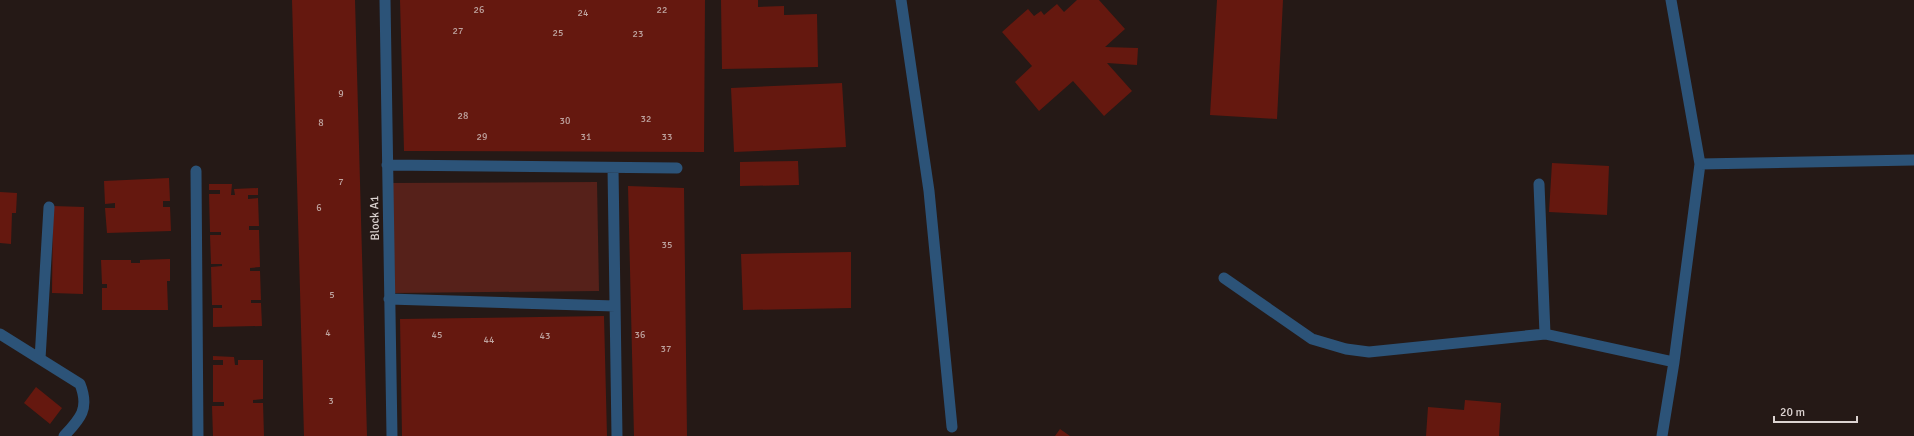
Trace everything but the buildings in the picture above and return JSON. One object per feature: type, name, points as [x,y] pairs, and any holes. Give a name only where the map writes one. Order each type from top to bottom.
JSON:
[{"type":"street","name":"Block A1","points":[[385,0],[392,436]]},
{"type":"street","points":[[901,0],[929,190],[952,427]]},
{"type":"street","points":[[1662,436],[1674,362],[1700,164],[1671,0]]},
{"type":"street","points":[[1700,164],[1914,160]]},
{"type":"street","points":[[387,165],[677,168]]},
{"type":"street","points":[[613,168],[617,436]]},
{"type":"street","points":[[196,171],[198,436]]},
{"type":"street","points":[[1539,184],[1545,334]]},
{"type":"street","points":[[40,359],[49,207]]},
{"type":"street","points":[[1224,278],[1312,339],[1346,349],[1369,352],[1545,334],[1674,362]]},
{"type":"street","points":[[390,300],[615,306]]},
{"type":"street","points":[[0,334],[80,384],[84,394],[80,419],[64,436]]},
{"type":"shaded area","points":[[597,182],[599,291],[395,293],[392,183]]}]
